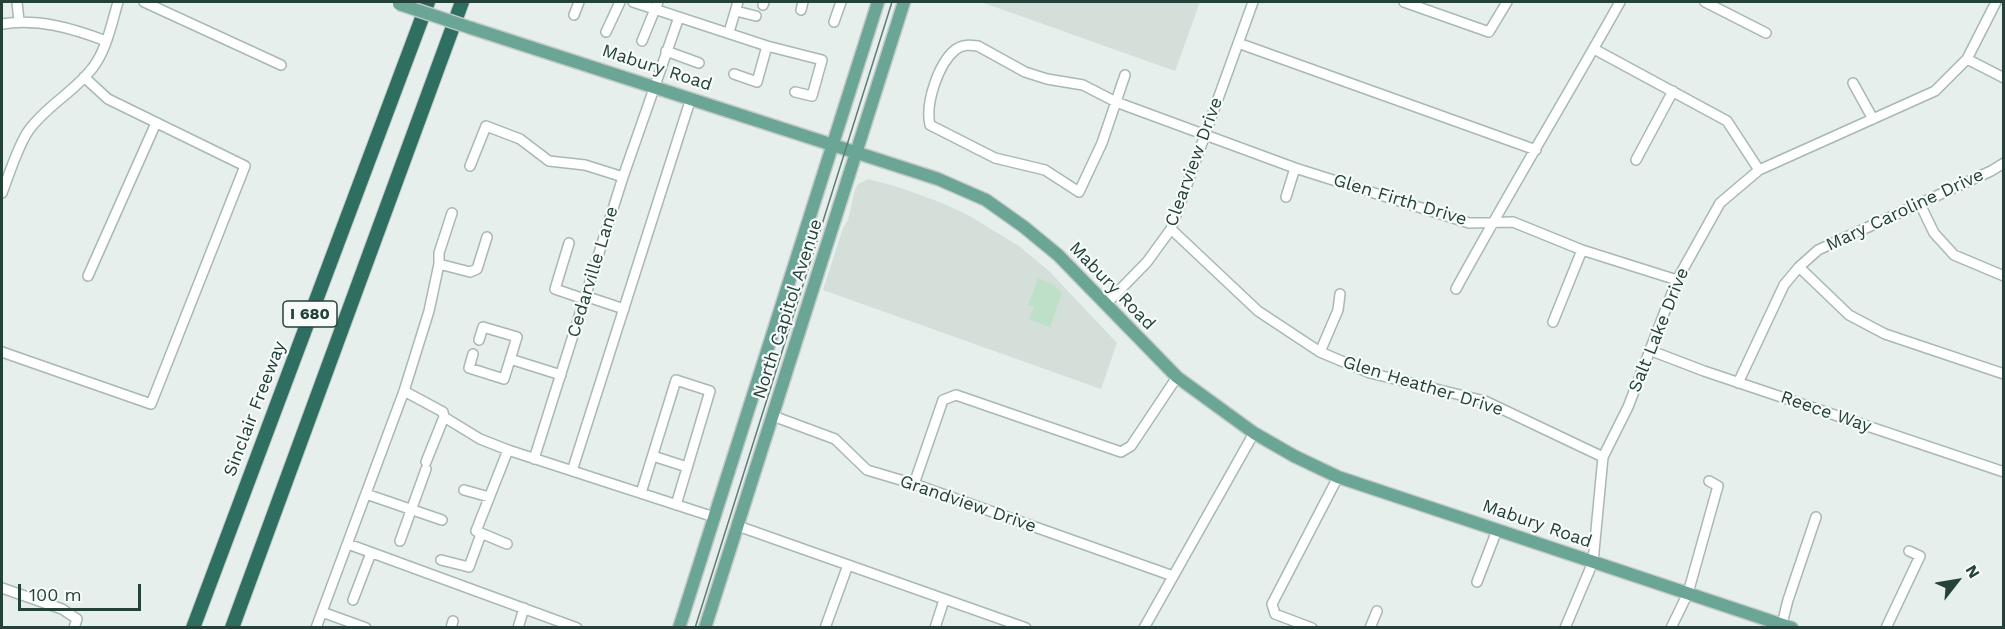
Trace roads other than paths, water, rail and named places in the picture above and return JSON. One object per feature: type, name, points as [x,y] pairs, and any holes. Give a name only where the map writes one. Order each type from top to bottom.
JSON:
[{"type":"highway","name":"Sinclair Freeway","points":[[193,627],[428,2]]},
{"type":"highway","name":"I 680","points":[[232,627],[462,2]]},
{"type":"main road","name":"North Capitol Avenue","points":[[679,627],[878,2]]},
{"type":"main road","name":"North Capitol Avenue","points":[[705,627],[904,2]]},
{"type":"main road","name":"Mabury Road","points":[[394,3],[938,179],[986,200],[1058,255],[1176,377],[1254,433],[1294,456],[1338,477],[1785,626]]},
{"type":"street","points":[[17,2],[19,21]]},
{"type":"street","points":[[2,193],[27,132],[45,110],[96,64],[118,2]]},
{"type":"street","points":[[144,2],[281,65]]},
{"type":"street","points":[[574,15],[579,2]]},
{"type":"street","points":[[606,32],[620,2]]},
{"type":"street","points":[[633,2],[657,5],[679,17],[767,46],[822,60],[812,96],[795,92]]},
{"type":"street","points":[[834,22],[841,2]]},
{"type":"street","name":"Clearview Drive","points":[[1106,304],[1148,262],[1171,229],[1253,2]]},
{"type":"street","points":[[1404,2],[1489,32],[1507,2]]},
{"type":"street","points":[[1456,289],[1492,222],[1536,150],[1620,2]]},
{"type":"street","points":[[1705,2],[1766,33]]},
{"type":"street","name":"Salt Lake Drive","points":[[1565,627],[1593,562],[1603,457],[1628,407],[1677,280],[1720,203],[1759,171],[1935,92],[1967,59],[1996,2]]},
{"type":"street","points":[[642,41],[657,5]]},
{"type":"street","points":[[729,32],[737,6],[756,16]]},
{"type":"street","name":"Cedarville Lane","points":[[534,459],[623,177],[679,17]]},
{"type":"street","points":[[2,24],[19,21],[69,28],[105,41]]},
{"type":"street","points":[[1238,43],[1536,150]]},
{"type":"street","name":"Glen Firth Drive","points":[[1116,102],[1102,143],[1079,192],[1045,170],[1002,160],[980,152],[930,125],[928,118],[931,97],[942,68],[954,50],[970,45],[996,54],[1025,72],[1047,79],[1083,85],[1116,102],[1295,168],[1469,223],[1513,222],[1582,250],[1677,280]]},
{"type":"street","points":[[734,74],[758,82],[767,46]]},
{"type":"street","points":[[1594,49],[1727,121],[1759,171]]},
{"type":"street","points":[[666,51],[699,63]]},
{"type":"street","points":[[1967,59],[2004,78]]},
{"type":"street","points":[[1116,102],[1125,75]]},
{"type":"street","points":[[2,352],[151,404],[245,166],[108,99],[84,77]]},
{"type":"street","points":[[1853,83],[1872,119]]},
{"type":"street","points":[[1635,160],[1673,91]]},
{"type":"street","points":[[572,471],[691,98]]},
{"type":"street","points":[[88,276],[156,123]]},
{"type":"street","points":[[470,166],[486,126],[520,139],[549,161],[585,165],[623,177]]},
{"type":"street","name":"Mary Caroline Drive","points":[[1738,383],[1784,285],[1798,267],[1818,250],[2004,163]]},
{"type":"street","points":[[1286,197],[1295,168]]},
{"type":"street","points":[[1920,204],[1934,233],[1953,255],[2004,276]]},
{"type":"street","points":[[316,627],[404,391],[429,311],[439,264],[439,253],[452,213]]},
{"type":"street","name":"Glen Heather Drive","points":[[1171,229],[1258,311],[1320,352],[1370,373],[1485,401],[1603,457]]},
{"type":"street","points":[[439,264],[470,272],[477,269],[487,237]]},
{"type":"street","points":[[569,243],[555,289],[624,309]]},
{"type":"street","points":[[1553,322],[1582,250]]},
{"type":"street","points":[[1798,267],[1849,315],[1885,334],[2004,374]]},
{"type":"street","points":[[1320,352],[1338,310],[1340,294]]},
{"type":"street","points":[[473,354],[469,368],[504,379],[517,337],[483,327],[479,340]]},
{"type":"street","name":"Reece Way","points":[[1649,350],[1738,383],[2004,472]]},
{"type":"street","points":[[510,359],[561,375]]},
{"type":"street","points":[[914,484],[943,400],[950,396],[956,395],[1121,452],[1131,446],[1176,377]]},
{"type":"street","points":[[640,494],[676,380],[710,391],[676,505]]},
{"type":"street","points":[[399,541],[444,417],[443,412],[404,391]]},
{"type":"street","name":"Grandview Drive","points":[[773,416],[835,439],[867,470],[914,484],[1173,576]]},
{"type":"street","points":[[444,417],[480,439],[508,450],[714,517]]},
{"type":"street","points":[[1144,627],[1254,433]]},
{"type":"street","points":[[507,544],[476,531],[508,450]]},
{"type":"street","points":[[652,456],[687,467]]},
{"type":"street","points":[[1312,627],[1275,614],[1272,604],[1338,477]]},
{"type":"street","points":[[1671,627],[1688,593],[1718,486],[1708,481]]},
{"type":"street","points":[[464,490],[489,497]]},
{"type":"street","points":[[366,494],[442,520]]},
{"type":"street","points":[[1785,626],[1788,600],[1816,517]]},
{"type":"street","points":[[738,526],[1026,627]]},
{"type":"street","points":[[1477,582],[1497,530]]},
{"type":"street","points":[[441,560],[469,567],[481,534]]},
{"type":"street","points":[[348,544],[577,627]]},
{"type":"street","points":[[1886,627],[1920,556],[1910,550]]},
{"type":"street","points":[[353,600],[371,553]]},
{"type":"street","points":[[825,627],[848,565]]},
{"type":"street","points":[[2,588],[62,609],[75,623]]},
{"type":"street","points":[[935,627],[944,600]]},
{"type":"street","points":[[518,627],[524,608]]},
{"type":"street","points":[[1370,627],[1377,611]]},
{"type":"street","points":[[322,612],[366,627]]},
{"type":"tram line","points":[[695,628],[892,2]]}]
